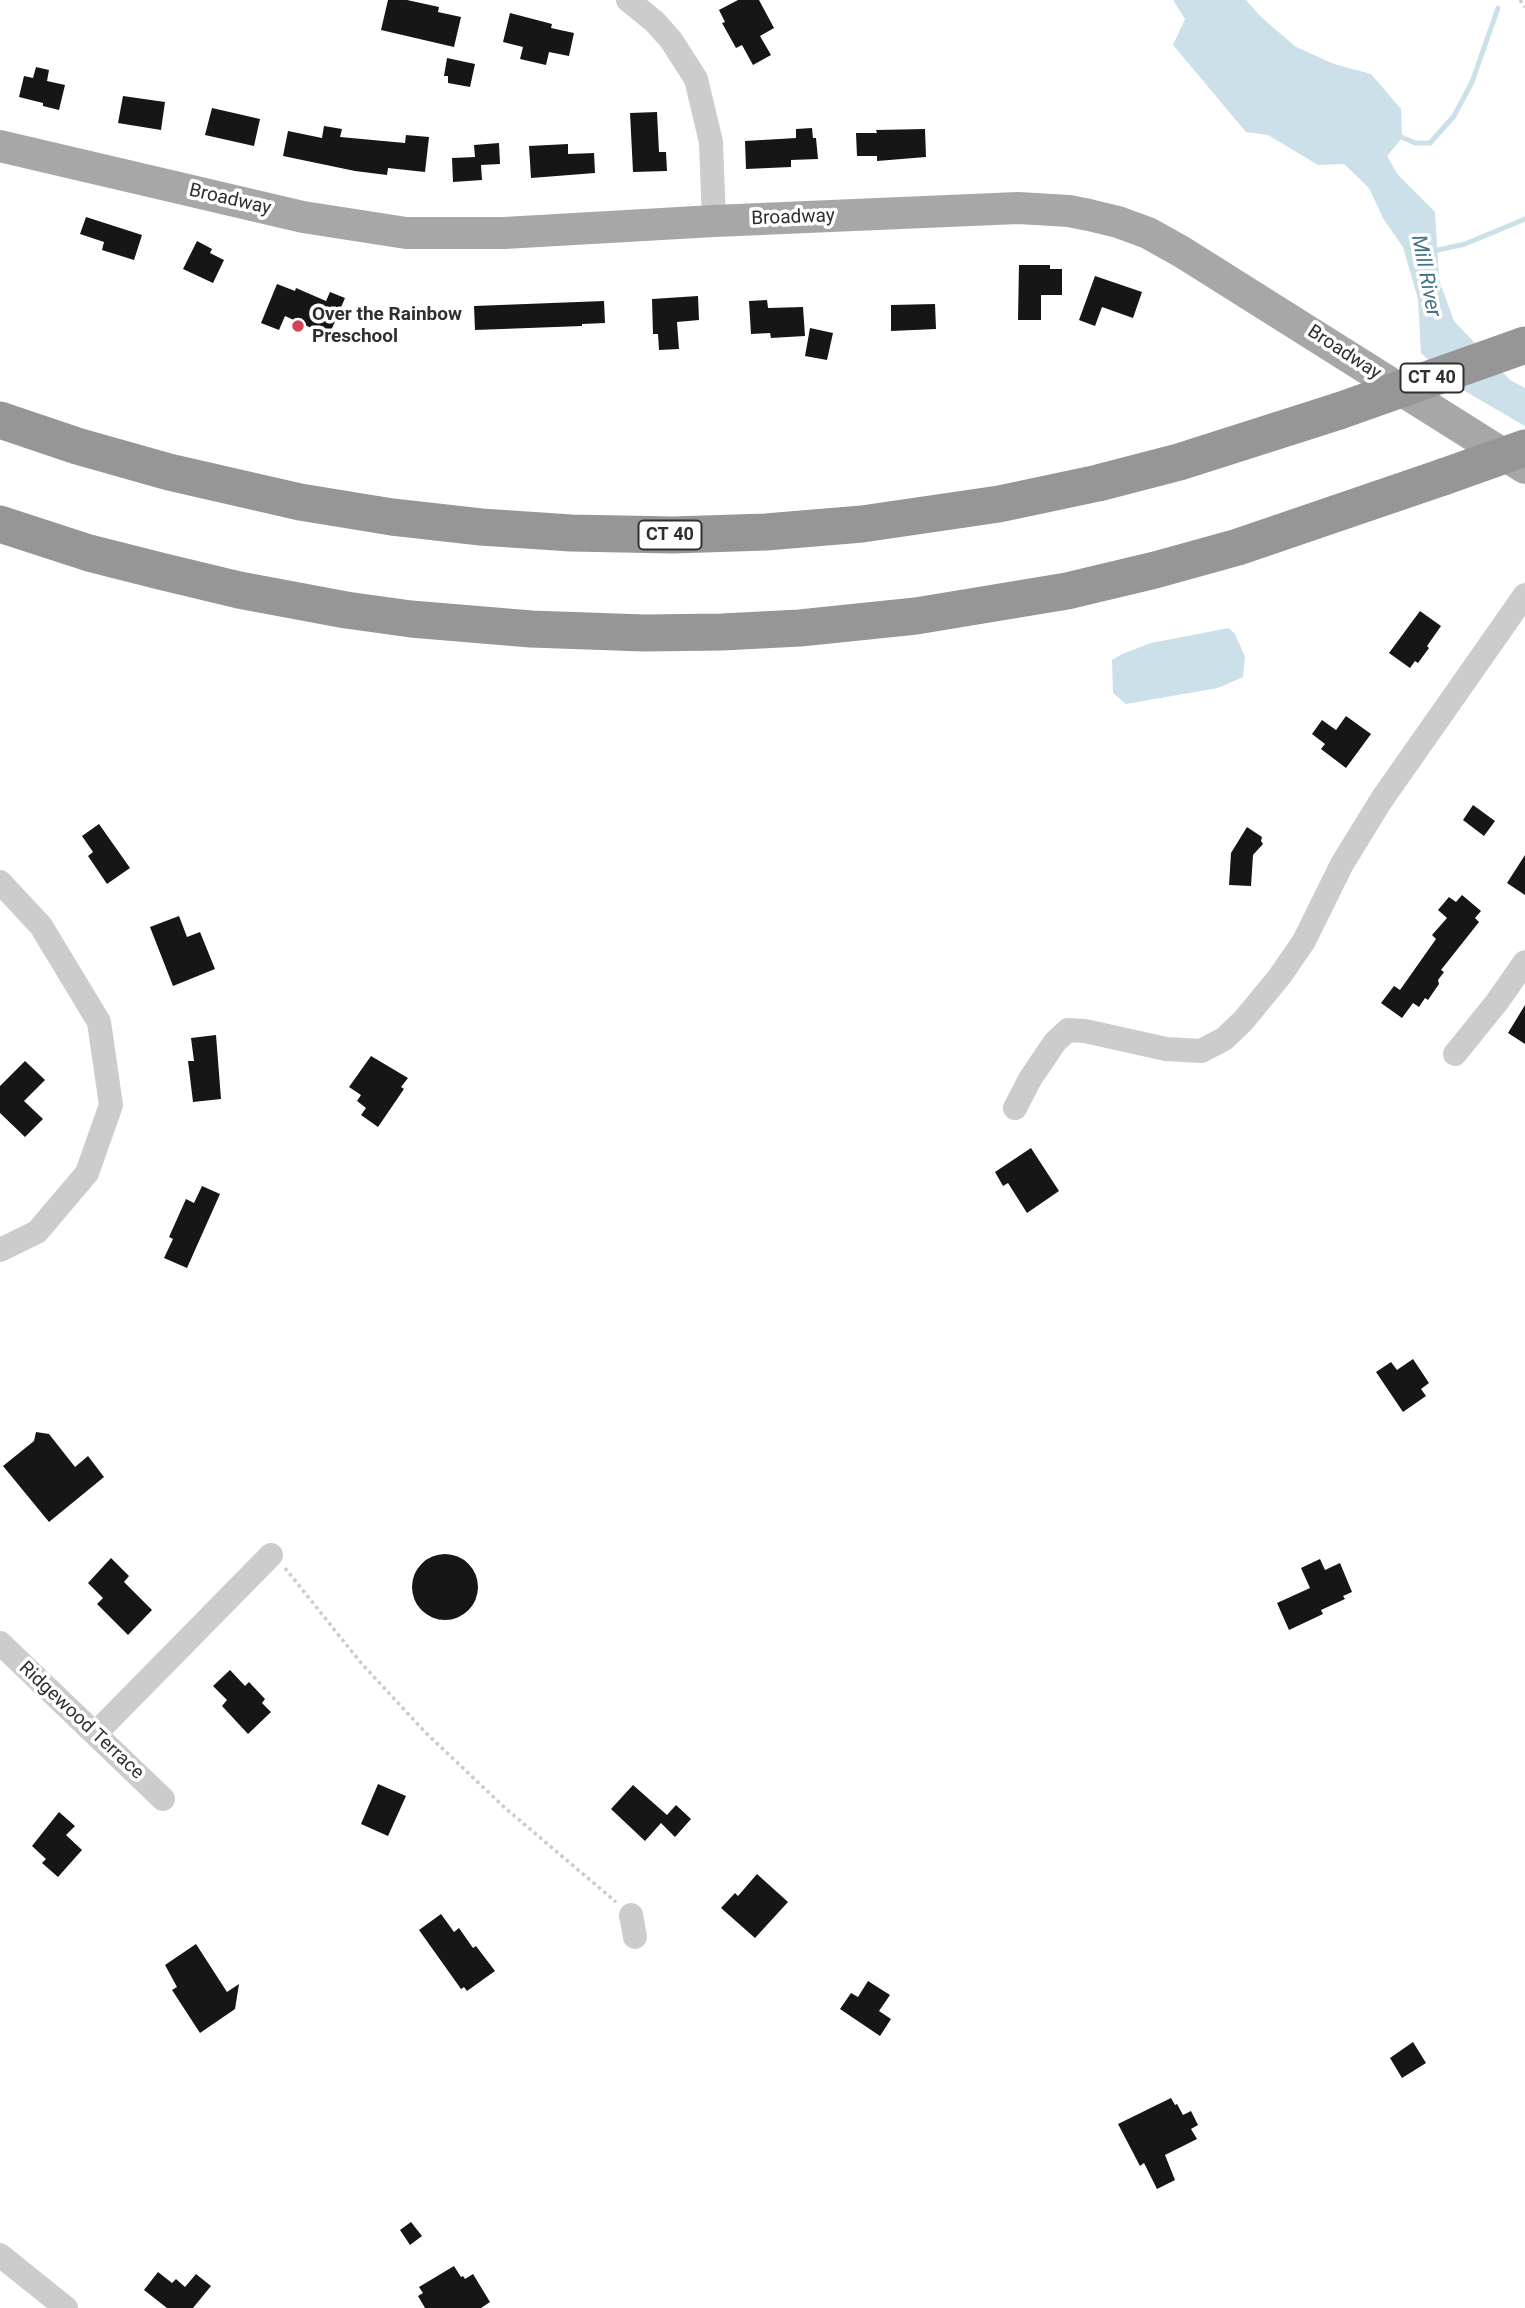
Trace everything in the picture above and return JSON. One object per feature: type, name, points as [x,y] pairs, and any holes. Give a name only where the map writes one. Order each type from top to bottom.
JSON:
[{"type":"highway","name":"CT 40","points":[[0,420],[169,472],[300,502],[393,517],[571,533],[673,535],[766,532],[862,524],[999,504],[1098,483],[1179,462],[1339,411],[1525,345]]},
{"type":"highway","points":[[0,524],[89,552],[187,578],[379,615],[567,631],[735,632],[916,616],[1067,591],[1238,548],[1525,448]]},
{"type":"main road","name":"Broadway","points":[[0,146],[303,217],[406,233],[505,233],[1018,208],[1069,211],[1118,222],[1148,233],[1206,266],[1525,468]]},
{"type":"street","points":[[628,0],[655,22],[671,40],[696,79],[711,142],[714,221]]},
{"type":"street","points":[[1015,1108],[1030,1079],[1055,1042],[1068,1030],[1085,1031],[1166,1049],[1201,1051],[1224,1039],[1244,1021],[1304,941],[1342,864],[1382,799],[1525,595]]},
{"type":"street","points":[[0,882],[41,926],[99,1023],[111,1105],[87,1173],[37,1232],[0,1250]]},
{"type":"street","points":[[1455,1054],[1525,962]]},
{"type":"street","points":[[95,1734],[271,1555]]},
{"type":"street","name":"Ridgewood Terrace","points":[[0,1643],[163,1799]]},
{"type":"street","points":[[0,2255],[66,2308]]},
{"type":"path","points":[[1520,0],[1525,7]]},
{"type":"path","points":[[271,1555],[330,1622],[361,1663],[425,1732],[633,1926]]},
{"type":"water","name":"Mill River","points":[[1173,0],[1246,0],[1261,17],[1296,47],[1334,64],[1371,74],[1401,109],[1402,138],[1387,156],[1398,175],[1435,212],[1439,280],[1454,321],[1510,380],[1525,388],[1525,426],[1456,386],[1421,353],[1418,299],[1403,247],[1384,220],[1369,188],[1344,164],[1318,165],[1268,135],[1246,132],[1173,45],[1185,19]]},
{"type":"water","points":[[1229,628],[1235,634],[1245,657],[1243,677],[1218,688],[1126,704],[1113,693],[1112,660],[1122,654],[1151,643]]},
{"type":"building","points":[[388,0],[407,0],[439,7],[438,12],[461,17],[454,47],[381,30]]},
{"type":"building","points":[[738,0],[759,0],[774,28],[760,36],[771,55],[753,65],[742,45],[736,48],[722,23],[725,22],[719,10]]},
{"type":"building","points":[[510,13],[574,33],[569,56],[549,52],[546,65],[520,59],[523,47],[503,42]]},
{"type":"building","points":[[447,58],[475,64],[470,87],[448,83],[448,76],[444,76]]},
{"type":"building","points":[[36,67],[49,70],[47,81],[65,85],[59,110],[19,97],[24,76],[33,78]]},
{"type":"building","points":[[123,96],[165,102],[161,130],[118,123]]},
{"type":"building","points":[[212,108],[260,119],[254,146],[205,135]]},
{"type":"building","points":[[657,112],[659,152],[666,152],[667,171],[633,172],[630,113]]},
{"type":"building","points":[[324,126],[342,129],[340,137],[405,143],[406,135],[429,137],[425,172],[388,168],[387,175],[283,156],[288,131],[322,138]]},
{"type":"building","points":[[812,128],[818,159],[791,160],[791,167],[746,169],[745,141],[796,138],[796,129]]},
{"type":"building","points":[[925,129],[926,157],[877,161],[877,156],[857,156],[856,133]]},
{"type":"building","points":[[499,143],[500,164],[481,165],[482,180],[453,182],[452,158],[475,157],[474,145]]},
{"type":"building","points":[[568,144],[568,154],[594,153],[595,173],[531,178],[529,146]]},
{"type":"building","points":[[86,217],[142,235],[134,260],[102,250],[104,242],[80,234]]},
{"type":"building","points":[[197,241],[212,249],[210,253],[224,260],[213,283],[183,269]]},
{"type":"building","points":[[1019,265],[1050,265],[1050,269],[1062,269],[1062,295],[1041,295],[1041,320],[1018,320]]},
{"type":"building","points":[[1095,276],[1142,292],[1133,318],[1102,307],[1095,326],[1079,320]]},
{"type":"building","points":[[277,284],[295,291],[296,288],[326,301],[330,292],[345,298],[330,333],[319,328],[318,331],[285,316],[279,330],[261,323]]},
{"type":"building","points":[[698,296],[699,320],[677,322],[679,349],[659,350],[658,334],[653,334],[652,299]]},
{"type":"building","points":[[767,300],[768,308],[803,307],[805,336],[771,338],[770,333],[751,334],[749,301]]},
{"type":"building","points":[[604,301],[605,323],[475,330],[474,306]]},
{"type":"building","points":[[935,304],[936,329],[891,331],[891,305]]},
{"type":"building","points":[[810,328],[833,333],[827,360],[805,356]]},
{"type":"building","points":[[1420,611],[1441,626],[1418,663],[1415,661],[1410,668],[1389,653]]},
{"type":"building","points":[[1346,716],[1371,734],[1346,768],[1321,749],[1325,744],[1312,734],[1322,720],[1336,730]]},
{"type":"building","points":[[1473,805],[1495,821],[1484,836],[1463,820]]},
{"type":"building","points":[[99,824],[130,868],[107,884],[88,856],[93,852],[82,836]]},
{"type":"building","points":[[1247,827],[1262,837],[1263,844],[1253,855],[1251,886],[1229,885],[1231,853]]},
{"type":"building","points":[[1525,855],[1525,895],[1507,883]]},
{"type":"building","points":[[1462,895],[1481,911],[1475,918],[1479,922],[1441,970],[1444,972],[1438,980],[1439,984],[1428,1000],[1425,998],[1419,1007],[1413,1003],[1402,1018],[1381,1003],[1394,986],[1400,990],[1436,939],[1432,935],[1447,918],[1438,910],[1449,897],[1456,902]]},
{"type":"building","points":[[179,916],[187,937],[200,932],[215,969],[173,986],[150,927]]},
{"type":"building","points":[[1525,1005],[1525,1044],[1508,1033]]},
{"type":"building","points":[[216,1035],[221,1099],[193,1102],[188,1061],[194,1061],[191,1038]]},
{"type":"building","points":[[371,1056],[408,1078],[401,1087],[404,1089],[378,1127],[361,1115],[366,1108],[357,1101],[361,1095],[349,1087]]},
{"type":"building","points":[[25,1061],[45,1080],[24,1101],[43,1119],[25,1137],[0,1113],[0,1086]]},
{"type":"building","points":[[1031,1148],[1059,1191],[1027,1213],[1008,1183],[1003,1186],[995,1172]]},
{"type":"building","points":[[202,1186],[220,1194],[187,1268],[164,1258],[173,1239],[169,1237],[186,1199],[194,1203]]},
{"type":"building","points":[[1413,1359],[1429,1383],[1421,1389],[1426,1396],[1403,1412],[1376,1372],[1391,1362],[1397,1370]]},
{"type":"building","points":[[36,1432],[49,1434],[75,1467],[88,1456],[104,1477],[49,1522],[3,1466],[34,1441]]},
{"type":"building","points":[[445,1554],[468,1564],[478,1587],[468,1610],[445,1620],[422,1610],[412,1587],[422,1564]]},
{"type":"building","points":[[111,1558],[129,1576],[124,1582],[152,1610],[128,1635],[97,1604],[103,1598],[88,1583]]},
{"type":"building","points":[[1320,1559],[1325,1570],[1340,1563],[1352,1592],[1343,1596],[1345,1599],[1321,1610],[1323,1614],[1289,1630],[1277,1603],[1310,1588],[1301,1568]]},
{"type":"building","points":[[230,1670],[245,1686],[249,1682],[265,1699],[262,1703],[271,1712],[248,1734],[222,1706],[227,1700],[213,1686]]},
{"type":"building","points":[[378,1784],[406,1796],[388,1836],[361,1824]]},
{"type":"building","points":[[633,1785],[667,1815],[676,1805],[691,1819],[675,1837],[661,1823],[645,1841],[611,1809]]},
{"type":"building","points":[[59,1812],[75,1826],[66,1835],[82,1850],[58,1877],[42,1863],[46,1859],[32,1846]]},
{"type":"building","points":[[757,1874],[788,1902],[755,1938],[721,1908],[735,1893],[738,1896]]},
{"type":"building","points":[[441,1914],[454,1932],[459,1928],[473,1948],[476,1946],[495,1971],[467,1991],[464,1987],[461,1989],[419,1930]]},
{"type":"building","points":[[196,1944],[227,1992],[239,1984],[235,2009],[200,2033],[172,1990],[177,1987],[165,1965]]},
{"type":"building","points":[[868,1981],[890,1995],[879,2011],[891,2019],[880,2036],[840,2009],[851,1993],[858,1997]]},
{"type":"building","points":[[1413,2042],[1426,2063],[1402,2078],[1390,2058]]},
{"type":"building","points":[[1171,2098],[1183,2115],[1191,2111],[1198,2125],[1191,2129],[1197,2139],[1165,2155],[1175,2180],[1157,2189],[1144,2163],[1140,2166],[1118,2124]]},
{"type":"building","points":[[411,2222],[422,2236],[410,2245],[400,2230]]},
{"type":"building","points":[[454,2266],[465,2279],[473,2274],[490,2302],[481,2308],[425,2308],[418,2296],[423,2293],[419,2287]]},
{"type":"building","points":[[158,2272],[172,2283],[176,2279],[185,2287],[196,2274],[211,2286],[193,2308],[167,2308],[144,2290]]},
{"type":"waterway","points":[[1399,136],[1415,143],[1430,143],[1454,116],[1472,82],[1498,8]]},
{"type":"waterway","name":"Mill River","points":[[1429,252],[1465,244],[1525,219]]},
{"type":"place","name":"Over the Rainbow Preschool","points":[[298,326]]}]
